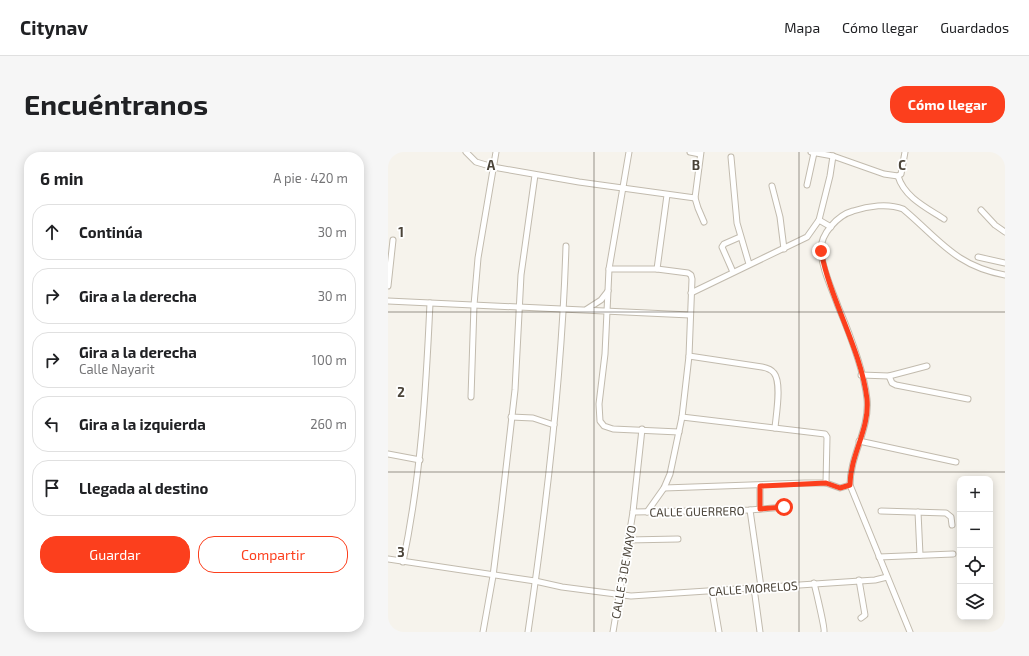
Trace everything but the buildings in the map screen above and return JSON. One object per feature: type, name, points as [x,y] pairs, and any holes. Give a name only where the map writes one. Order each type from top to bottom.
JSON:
[{"type":"street","points":[[466,152],[476,162],[493,167],[623,189],[695,198]]},
{"type":"street","points":[[471,397],[474,305],[478,258],[496,152]]},
{"type":"street","points":[[629,152],[609,269],[599,404],[600,421],[608,428],[679,432]]},
{"type":"street","points":[[690,152],[700,153],[695,198],[704,222]]},
{"type":"street","points":[[807,185],[812,152],[833,156],[884,174],[898,176]]},
{"type":"street","points":[[898,176],[900,174],[905,152]]},
{"type":"street","points":[[833,156],[826,224],[821,242],[823,262],[862,375],[867,408],[850,474],[849,485],[910,632]]},
{"type":"street","points":[[731,157],[737,223],[749,264]]},
{"type":"street","points":[[483,632],[493,576],[515,390],[521,275],[535,175]]},
{"type":"street","points":[[898,176],[904,189],[921,204],[944,218]]},
{"type":"street","points":[[772,186],[781,222],[784,249]]},
{"type":"street","points":[[656,269],[666,195]]},
{"type":"street","points":[[691,292],[784,249],[807,237],[847,212],[858,209],[896,206],[903,209],[954,255],[971,266],[1005,275]]},
{"type":"street","points":[[981,210],[995,225],[1005,232]]},
{"type":"street","points":[[733,272],[722,247],[724,244],[740,237]]},
{"type":"street","points":[[388,286],[392,240]]},
{"type":"street","points":[[528,632],[548,494],[564,309],[566,246]]},
{"type":"street","points":[[978,257],[1005,263]]},
{"type":"street","points":[[609,269],[656,269],[691,275],[689,356],[682,417],[670,474],[664,488],[647,512]]},
{"type":"street","points":[[586,310],[601,300],[608,291]]},
{"type":"street","points":[[388,301],[690,315]]},
{"type":"street","points":[[403,562],[420,460],[425,406],[430,303]]},
{"type":"street","points":[[689,356],[762,367],[772,371],[778,386],[775,428]]},
{"type":"street","points":[[862,375],[889,376],[927,366]]},
{"type":"street","points":[[889,376],[892,383],[896,386],[968,399]]},
{"type":"street","points":[[511,417],[533,418],[554,425]]},
{"type":"street","points":[[682,417],[826,435],[826,483]]},
{"type":"street","name":"CALLE 3 DE MAYO","points":[[613,632],[633,512],[642,429]]},
{"type":"street","points":[[859,441],[956,462]]},
{"type":"street","points":[[388,454],[420,460]]},
{"type":"street","points":[[664,488],[826,483],[840,488],[849,485]]},
{"type":"street","points":[[760,486],[760,509]]},
{"type":"street","name":"CALLE GUERRERO","points":[[633,512],[750,510],[784,507]]},
{"type":"street","points":[[750,510],[761,587]]},
{"type":"street","points":[[881,511],[947,513],[951,517],[952,525]]},
{"type":"street","points":[[918,512],[920,555]]},
{"type":"street","points":[[628,540],[678,539]]},
{"type":"street","points":[[879,557],[953,554]]},
{"type":"street","name":"CALLE MORELOS","points":[[388,559],[493,576],[536,581],[562,587],[619,595],[643,596],[814,583],[877,580],[886,577]]},
{"type":"street","points":[[860,580],[865,615],[860,618]]},
{"type":"street","points":[[814,583],[819,610],[825,626],[824,632]]},
{"type":"street","points":[[754,588],[760,632]]},
{"type":"street","points":[[712,591],[719,632]]},
{"type":"route","points":[[784,507],[760,509],[760,486],[826,483],[840,488],[850,485],[851,471],[859,441],[864,429],[866,417],[867,400],[862,375],[842,314],[830,285],[821,251]]}]
